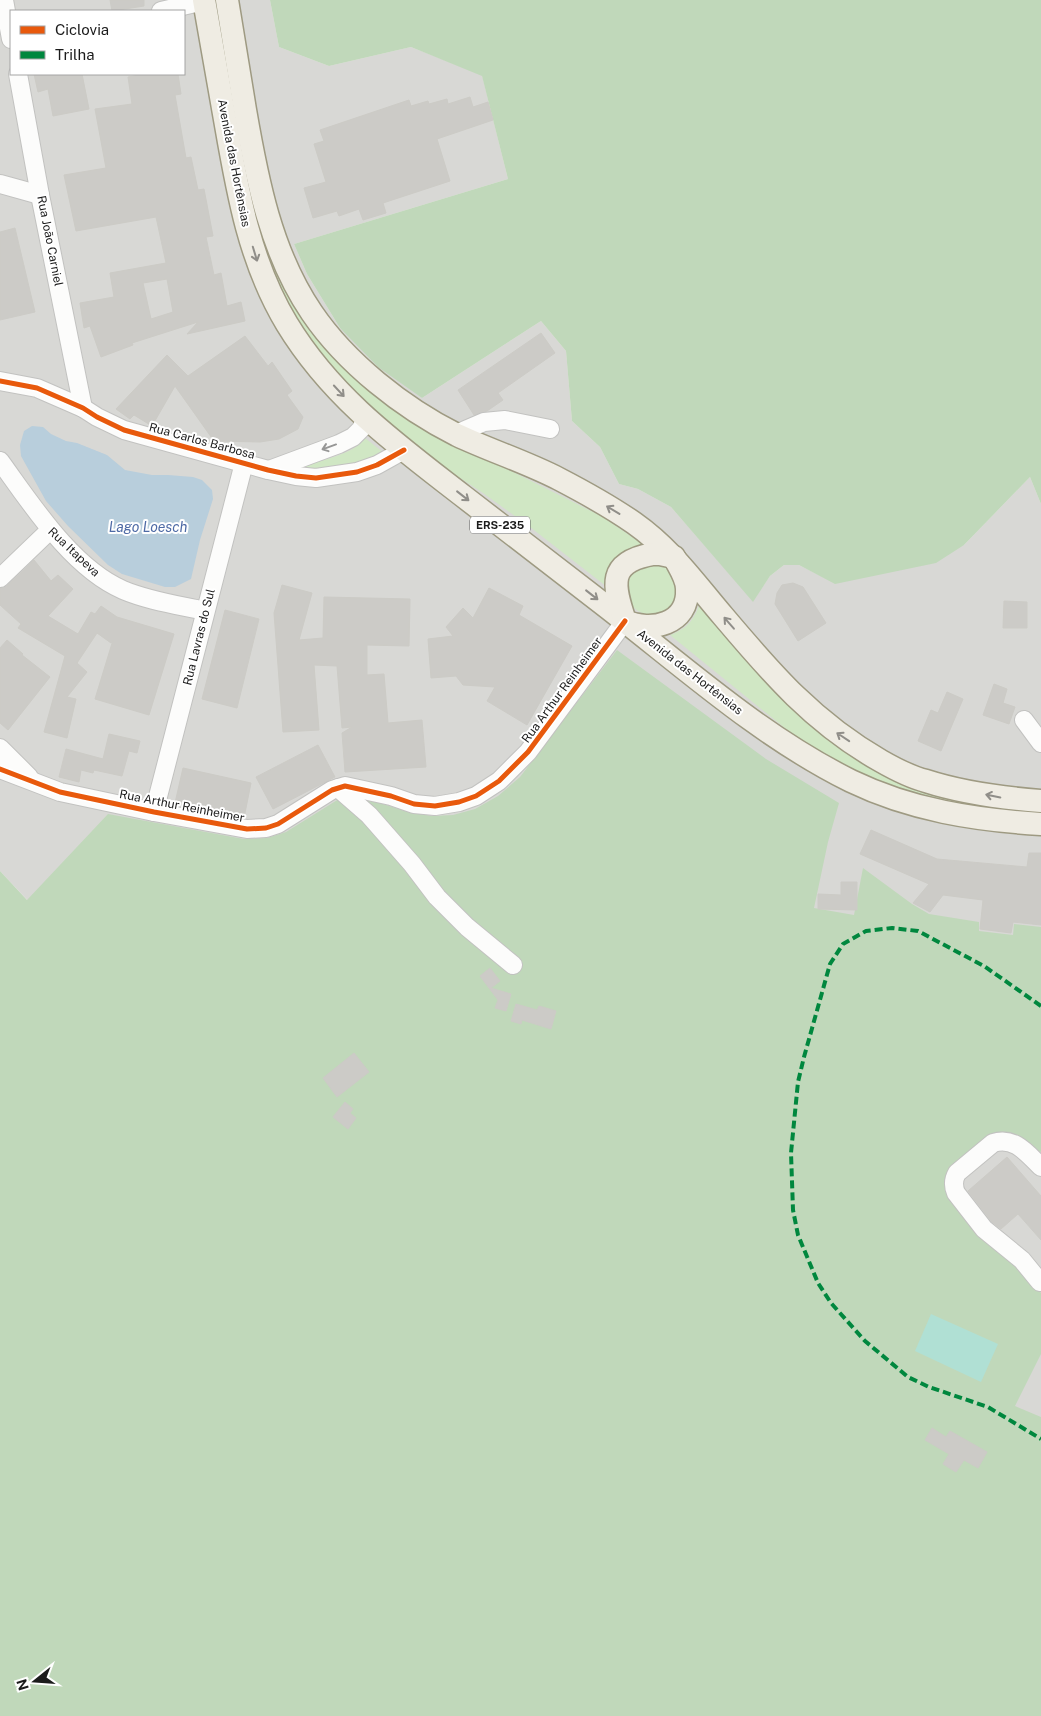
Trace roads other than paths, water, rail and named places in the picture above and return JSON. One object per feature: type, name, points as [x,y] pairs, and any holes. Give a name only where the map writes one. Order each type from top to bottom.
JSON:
[{"type":"main road","name":"Avenida das Hortênsias","points":[[227,0],[250,138],[270,224],[279,253],[312,313],[333,340],[363,370],[398,398],[456,434],[559,479],[634,523],[674,557],[776,677],[808,709],[855,746],[896,769],[924,781],[1002,798],[1041,802]]},
{"type":"main road","name":"Avenida das Hortênsias","points":[[204,1],[236,180],[246,226],[257,261],[271,294],[311,358],[337,389],[366,418],[404,450],[698,680],[792,748],[852,781],[884,796],[922,808],[966,817],[1041,824]]},
{"type":"main road","points":[[204,1],[208,1],[214,8],[225,45],[235,95],[250,138]]},
{"type":"main road","points":[[653,554],[674,557],[687,587],[687,599],[682,611],[669,623],[660,626],[634,625],[625,621],[617,596],[616,585],[617,575],[624,565],[641,556],[653,554]]},
{"type":"street","points":[[4,0],[10,33]]},
{"type":"street","points":[[165,10],[204,1]]},
{"type":"street","name":"Rua João Carniel","points":[[18,75],[40,195],[83,408]]},
{"type":"street","points":[[0,184],[40,195]]},
{"type":"street","name":"Rua Carlos Barbosa","points":[[0,381],[37,388],[83,408],[124,430],[296,476],[316,478],[357,472],[377,465],[404,450]]},
{"type":"street","points":[[268,470],[339,444],[361,429],[366,418]]},
{"type":"street","points":[[456,434],[484,422],[505,420],[550,430]]},
{"type":"street","name":"Rua Itapeva","points":[[0,461],[50,530],[100,577],[122,590],[205,611]]},
{"type":"street","name":"Rua Lavras do Sul","points":[[154,812],[244,463]]},
{"type":"street","points":[[0,578],[50,530]]},
{"type":"street","name":"Rua Arthur Reinheimer","points":[[0,769],[60,792],[247,829],[266,828],[278,824],[338,788],[345,786],[391,796],[414,804],[435,806],[459,802],[476,796],[499,781],[528,752],[625,621]]},
{"type":"street","points":[[1024,720],[1041,743]]},
{"type":"street","points":[[0,748],[34,782]]},
{"type":"street","points":[[338,788],[369,815],[412,864],[437,897],[467,927],[513,965]]},
{"type":"street","points":[[1040,1282],[1022,1260],[984,1229],[956,1193],[954,1179],[957,1173],[993,1143],[1000,1141],[1014,1143],[1022,1148],[1041,1167]]},
{"type":"water","name":"Lago Loesch","points":[[32,426],[43,427],[51,434],[66,441],[77,443],[107,455],[125,470],[152,475],[193,477],[202,480],[212,490],[213,499],[200,540],[191,579],[175,587],[165,587],[122,574],[108,565],[68,526],[46,501],[21,456],[20,445],[24,431]]}]
